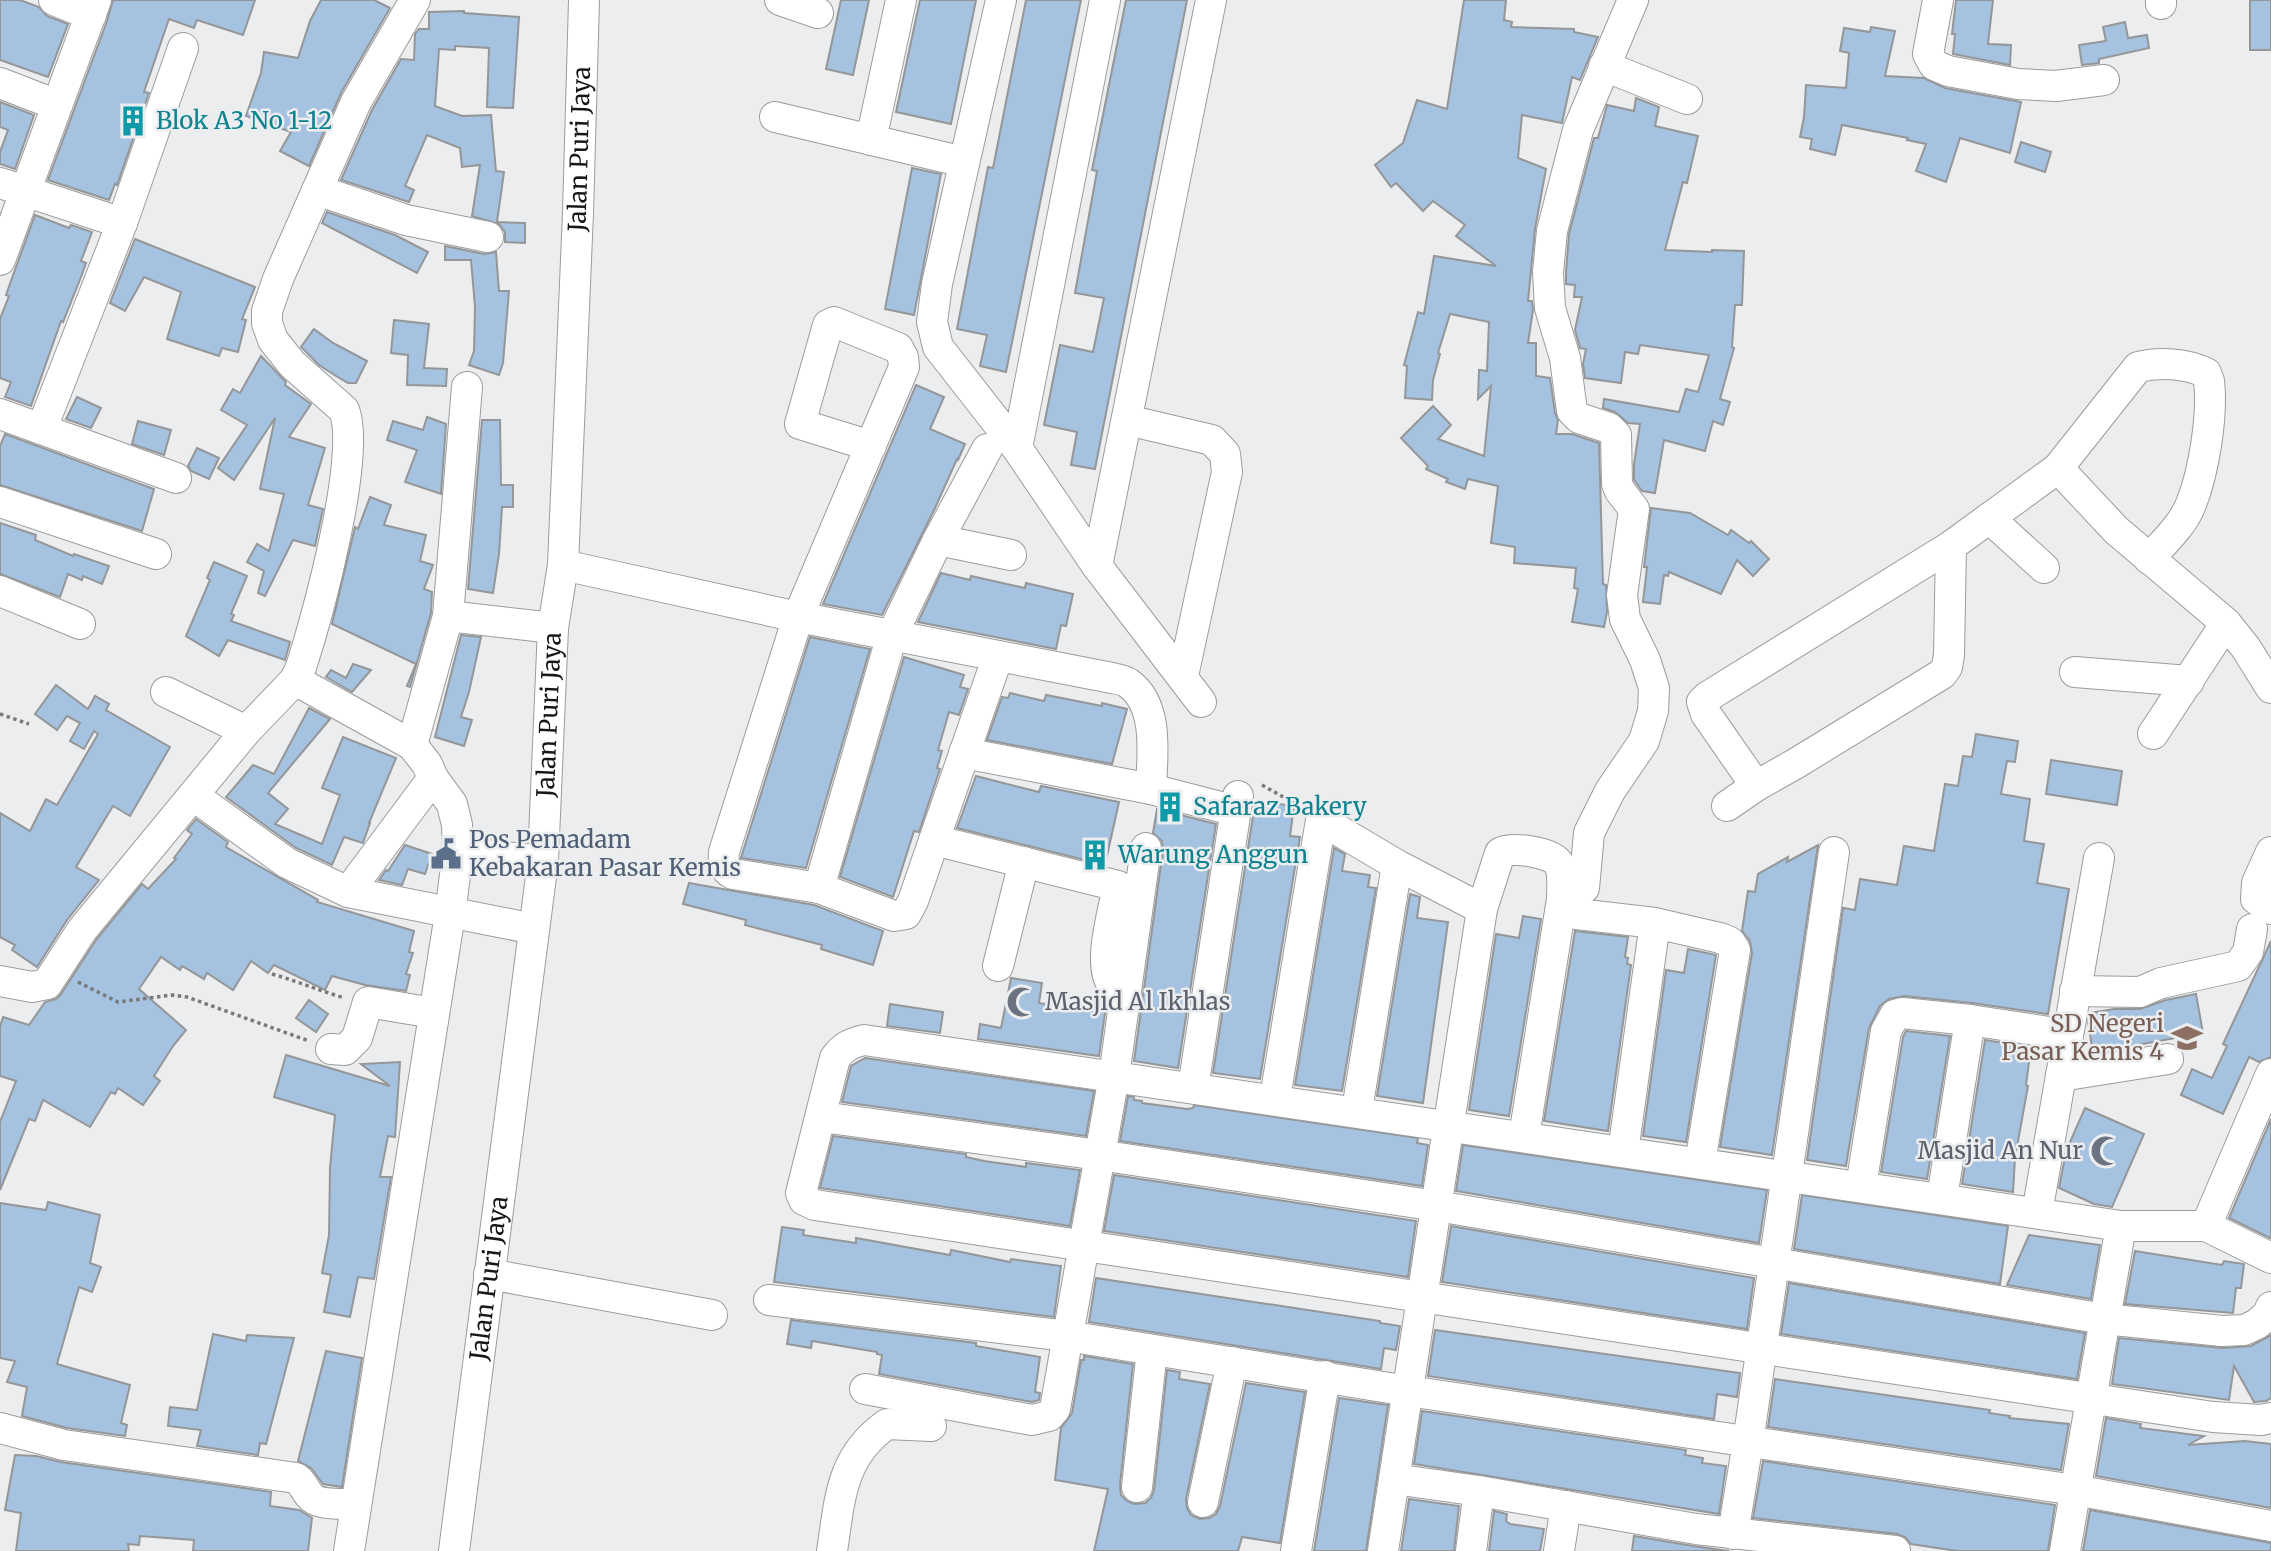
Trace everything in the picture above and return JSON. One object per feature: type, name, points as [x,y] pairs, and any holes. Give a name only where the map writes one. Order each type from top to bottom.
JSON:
[{"type":"street","points":[[0,260],[13,187],[57,106],[94,7],[54,0]]},
{"type":"street","points":[[0,981],[40,987],[47,984],[82,930],[246,731],[295,680],[306,653],[337,528],[346,476],[348,420],[344,410],[292,364],[273,340],[267,323],[267,311],[278,279],[356,102],[415,0]]},
{"type":"street","name":"Jalan Puri Jaya","points":[[454,1551],[534,929],[532,861],[541,627],[563,565],[584,0]]},
{"type":"street","points":[[780,0],[818,13]]},
{"type":"street","points":[[871,140],[901,0]]},
{"type":"street","points":[[1001,0],[937,284],[932,322],[938,347],[1017,448],[1097,566],[1201,702]]},
{"type":"street","points":[[1017,448],[1105,0]]},
{"type":"street","points":[[1097,566],[1211,0]]},
{"type":"street","points":[[1561,891],[1584,888],[1589,833],[1610,791],[1644,741],[1653,711],[1654,688],[1645,660],[1625,619],[1622,595],[1634,509],[1617,484],[1616,435],[1609,428],[1579,418],[1572,411],[1564,358],[1548,290],[1549,251],[1559,199],[1578,131],[1633,0]]},
{"type":"street","points":[[1938,0],[1928,54],[1934,65],[1948,71],[2018,84],[2056,86],[2104,80]]},
{"type":"street","points":[[42,428],[121,223],[184,48]]},
{"type":"street","points":[[1604,66],[1687,99]]},
{"type":"street","points":[[0,83],[57,106]]},
{"type":"street","points":[[775,117],[964,162]]},
{"type":"street","points":[[13,187],[121,223]]},
{"type":"street","points":[[317,190],[372,211],[488,237]]},
{"type":"street","points":[[1756,786],[1706,714],[1693,712],[1951,545],[2058,468],[2138,367],[2149,364],[2189,366],[2206,373],[2210,390],[2207,444],[2191,504],[2179,525],[2149,559]]},
{"type":"street","points":[[412,745],[447,616],[467,387]]},
{"type":"street","points":[[0,414],[176,478]]},
{"type":"street","points":[[1126,420],[1212,440],[1224,454],[1227,472],[1183,676]]},
{"type":"street","points":[[871,446],[798,617],[728,839],[723,864],[727,871],[819,888],[894,916],[906,914],[913,901],[998,656]]},
{"type":"street","points":[[819,888],[892,635],[938,540],[987,449]]},
{"type":"street","points":[[2058,468],[2116,530],[2226,623],[2246,648],[2271,688]]},
{"type":"street","points":[[0,502],[156,554]]},
{"type":"street","points":[[1989,518],[2044,568]]},
{"type":"street","points":[[938,540],[1011,555]]},
{"type":"street","points":[[1727,806],[1942,674],[1947,667],[1949,655],[1951,545]]},
{"type":"street","points":[[563,565],[798,617],[1128,683],[1139,695],[1153,724],[1151,789]]},
{"type":"street","points":[[0,590],[80,624]]},
{"type":"street","points":[[447,616],[541,627]]},
{"type":"street","points":[[2153,734],[2226,623]]},
{"type":"street","points":[[2075,672],[2189,681]]},
{"type":"street","points":[[295,680],[412,745],[452,804],[461,853],[433,1013],[349,1551]]},
{"type":"street","points":[[166,692],[246,731]]},
{"type":"street","points":[[964,753],[1237,804],[1193,1088]]},
{"type":"street","points":[[348,892],[433,778]]},
{"type":"street","points":[[194,796],[287,863],[348,892],[534,929]]},
{"type":"street","points":[[1275,1098],[1321,820],[1397,866],[1482,909]]},
{"type":"street","points":[[934,840],[1118,886],[1106,967],[1111,984],[1125,995]]},
{"type":"street","points":[[865,1388],[1032,1420],[1042,1420],[1055,1409],[1114,1076],[1146,848]]},
{"type":"street","points":[[1383,1551],[1482,909],[1500,853],[1504,850],[1553,857],[1559,865],[1561,891],[1524,1136]]},
{"type":"street","points":[[1733,1534],[1833,852]]},
{"type":"street","points":[[2075,991],[2140,992],[2161,983],[2238,965],[2248,953],[2261,919],[2260,903],[2256,899],[2257,883],[2271,852]]},
{"type":"street","points":[[461,853],[532,861]]},
{"type":"street","points":[[2037,1213],[2099,858]]},
{"type":"street","points":[[998,966],[1024,862]]},
{"type":"street","points":[[1357,1110],[1397,866]]},
{"type":"street","points":[[1561,891],[1655,923],[1731,942],[1735,950],[1700,1163]]},
{"type":"street","points":[[1623,1152],[1655,923]]},
{"type":"street","points":[[331,1049],[345,1050],[357,1038],[368,1002],[433,1013]]},
{"type":"street","points":[[1861,1186],[1886,1031],[1891,1018],[1902,1013],[2068,1035]]},
{"type":"street","points":[[1942,1198],[1970,1020]]},
{"type":"street","points":[[2271,1258],[2206,1226],[2121,1226],[1623,1152],[1448,1123],[864,1040],[842,1049],[835,1058],[801,1193],[804,1200],[815,1205],[1423,1299],[2214,1417],[2262,1420],[2271,1418]]},
{"type":"street","points":[[2061,1076],[2168,1059]]},
{"type":"street","points":[[2206,1226],[2271,1074]]},
{"type":"street","points":[[822,1118],[1099,1155],[1437,1206],[2104,1319],[2222,1331],[2244,1330],[2257,1324],[2268,1314],[2271,1307]]},
{"type":"street","points":[[2065,1551],[2121,1226]]},
{"type":"street","points":[[489,1274],[712,1315]]},
{"type":"street","points":[[769,1300],[1067,1336],[1408,1391],[2075,1490],[2271,1526]]},
{"type":"street","points":[[1137,1488],[1152,1350]]},
{"type":"street","points":[[1203,1502],[1232,1362]]},
{"type":"street","points":[[1296,1551],[1325,1377]]},
{"type":"street","points":[[832,1551],[843,1480],[862,1445],[887,1424],[932,1426]]},
{"type":"street","points":[[0,1428],[64,1445],[296,1478],[302,1482],[311,1498],[317,1501],[356,1504]]},
{"type":"street","points":[[1395,1479],[1479,1490],[1733,1534],[1895,1551]]},
{"type":"street","points":[[1471,1551],[1479,1490]]},
{"type":"street","points":[[1559,1551],[1566,1506]]},
{"type":"path","points":[[0,714],[29,724]]},
{"type":"path","points":[[1237,804],[1247,785],[1256,783],[1321,820]]},
{"type":"path","points":[[57,971],[118,1002],[172,995],[187,997],[331,1049]]},
{"type":"path","points":[[272,974],[314,989],[368,1002]]},
{"type":"building","points":[[0,0],[20,0],[39,7],[47,16],[68,24],[48,77],[0,60]]},
{"type":"building","points":[[113,0],[255,0],[243,35],[197,20],[194,28],[169,19],[144,92],[149,93],[117,185],[115,184],[109,200],[48,180]]},
{"type":"building","points":[[321,0],[374,0],[390,8],[341,93],[309,166],[280,151],[291,132],[246,116],[261,73],[264,52],[298,58],[310,21]]},
{"type":"building","points":[[841,0],[869,0],[853,75],[826,69]]},
{"type":"building","points":[[920,0],[976,0],[951,124],[896,112]]},
{"type":"building","points":[[1026,0],[1081,0],[1006,372],[980,366],[987,335],[957,329],[988,167],[993,168]]},
{"type":"building","points":[[1126,0],[1187,0],[1095,469],[1071,465],[1077,432],[1044,425],[1060,345],[1093,352],[1104,298],[1075,293],[1097,171],[1092,170]]},
{"type":"building","points":[[1464,0],[1506,0],[1504,20],[1512,22],[1511,27],[1574,29],[1574,32],[1598,37],[1580,80],[1572,77],[1562,123],[1522,115],[1518,158],[1546,169],[1535,229],[1528,301],[1532,301],[1533,310],[1528,343],[1536,343],[1536,376],[1550,378],[1558,420],[1556,434],[1572,434],[1599,443],[1603,584],[1606,585],[1607,612],[1604,627],[1572,622],[1578,589],[1574,588],[1576,568],[1514,563],[1515,547],[1491,543],[1498,486],[1468,479],[1465,489],[1446,482],[1448,479],[1426,469],[1428,466],[1401,438],[1433,406],[1451,425],[1438,439],[1484,456],[1491,386],[1478,399],[1479,370],[1487,371],[1489,322],[1450,314],[1438,353],[1440,354],[1433,380],[1432,400],[1405,398],[1407,366],[1404,365],[1418,312],[1424,314],[1434,256],[1496,266],[1456,236],[1465,225],[1433,201],[1423,211],[1396,183],[1391,187],[1375,165],[1403,143],[1417,100],[1447,109]]},
{"type":"building","points":[[1956,0],[1993,0],[1988,44],[2011,45],[2010,65],[1953,54],[1955,34],[1952,34]]},
{"type":"building","points":[[2250,0],[2271,0],[2271,50],[2250,50]]},
{"type":"building","points":[[464,11],[519,17],[513,108],[487,107],[489,48],[455,46],[455,50],[439,49],[435,106],[462,116],[491,115],[496,171],[504,172],[497,222],[525,223],[525,243],[505,242],[505,232],[499,224],[472,216],[480,165],[462,167],[460,148],[427,135],[405,186],[414,190],[409,202],[341,180],[372,110],[401,59],[414,60],[415,34],[419,29],[429,29],[429,12]]},
{"type":"building","points":[[2125,22],[2128,38],[2147,35],[2149,48],[2099,59],[2099,63],[2082,65],[2079,45],[2106,41],[2103,27]]},
{"type":"building","points":[[1871,27],[1895,31],[1885,76],[1924,78],[1945,88],[2021,102],[2010,153],[1960,138],[1946,182],[1916,171],[1926,144],[1907,140],[1908,138],[1842,125],[1835,155],[1810,149],[1812,139],[1800,137],[1806,85],[1846,88],[1849,53],[1840,51],[1844,28],[1870,32]]},
{"type":"building","points":[[1636,98],[1659,107],[1655,126],[1698,136],[1687,183],[1683,182],[1665,250],[1744,251],[1742,305],[1735,305],[1734,348],[1720,399],[1730,402],[1723,425],[1713,421],[1705,451],[1664,440],[1655,493],[1642,491],[1634,480],[1640,424],[1628,423],[1615,412],[1603,408],[1604,399],[1679,412],[1686,389],[1698,392],[1709,355],[1640,345],[1638,354],[1625,352],[1621,383],[1585,378],[1583,364],[1586,349],[1580,348],[1575,330],[1582,297],[1574,297],[1575,285],[1566,284],[1569,234],[1594,138],[1598,138],[1607,105],[1634,111]]},
{"type":"building","points":[[0,102],[34,115],[15,169],[0,164],[0,152],[8,130],[0,127]]},
{"type":"building","points":[[2021,142],[2051,152],[2045,172],[2015,162]]},
{"type":"building","points":[[912,168],[941,174],[914,315],[885,309]]},
{"type":"building","points":[[327,212],[395,235],[428,252],[417,273],[322,223]]},
{"type":"building","points":[[35,215],[69,228],[71,225],[92,232],[81,261],[86,263],[63,322],[61,321],[31,406],[5,397],[11,382],[0,378],[0,319]]},
{"type":"building","points":[[135,239],[255,287],[242,319],[246,320],[238,352],[222,348],[219,356],[167,339],[181,292],[144,277],[125,311],[110,303]]},
{"type":"building","points":[[445,246],[484,254],[496,252],[499,291],[509,291],[503,363],[499,375],[469,365],[474,351],[475,307],[471,260],[445,260]]},
{"type":"building","points":[[394,320],[429,324],[424,368],[447,369],[446,386],[407,385],[408,355],[391,353]]},
{"type":"building","points":[[314,329],[333,343],[367,361],[356,383],[348,383],[319,365],[301,347]]},
{"type":"building","points":[[261,356],[286,382],[285,385],[311,404],[289,437],[325,448],[308,505],[323,509],[315,546],[293,540],[265,596],[258,593],[264,571],[247,562],[257,544],[269,551],[284,494],[260,489],[275,418],[234,480],[218,468],[247,425],[221,410],[233,389],[240,393]]},
{"type":"building","points":[[916,385],[944,397],[930,429],[965,444],[882,615],[823,604]]},
{"type":"building","points":[[77,397],[101,408],[91,428],[66,419]]},
{"type":"building","points":[[427,417],[446,424],[441,494],[405,482],[417,450],[387,440],[393,421],[423,430]]},
{"type":"building","points":[[482,420],[500,420],[501,485],[513,485],[513,507],[502,507],[493,593],[468,589]]},
{"type":"building","points":[[138,421],[171,430],[164,455],[132,444]]},
{"type":"building","points":[[5,434],[154,489],[142,531],[0,485],[0,446]]},
{"type":"building","points":[[197,448],[219,458],[209,479],[191,471],[188,466]]},
{"type":"building","points":[[370,497],[391,505],[384,525],[426,535],[420,561],[433,565],[424,589],[432,592],[431,613],[410,687],[407,686],[416,664],[332,624],[355,527],[358,529]]},
{"type":"building","points":[[1651,508],[1690,513],[1728,535],[1731,530],[1749,543],[1751,541],[1769,559],[1753,576],[1737,560],[1721,594],[1669,572],[1668,576],[1664,575],[1660,604],[1643,602]]},
{"type":"building","points":[[0,523],[36,535],[35,540],[73,556],[74,554],[109,566],[102,584],[83,576],[82,580],[68,574],[60,597],[0,574]]},
{"type":"building","points":[[214,562],[247,576],[231,614],[234,615],[231,621],[290,642],[285,660],[228,640],[219,656],[186,636],[210,580],[207,578]]},
{"type":"building","points":[[941,573],[970,580],[971,576],[1025,588],[1026,583],[1073,594],[1066,626],[1061,625],[1056,649],[918,622]]},
{"type":"building","points":[[461,635],[481,637],[461,717],[472,720],[464,746],[435,737]]},
{"type":"building","points":[[810,637],[870,649],[806,868],[741,858]]},
{"type":"building","points":[[904,657],[964,675],[960,687],[968,689],[959,715],[949,712],[938,750],[942,751],[937,768],[940,769],[919,832],[914,831],[893,897],[840,877]]},
{"type":"building","points":[[353,664],[371,670],[352,692],[326,677],[331,670],[346,678]]},
{"type":"building","points":[[56,685],[88,709],[95,696],[109,704],[106,710],[170,747],[130,816],[113,806],[76,867],[99,880],[67,920],[37,967],[12,950],[15,945],[0,937],[0,813],[30,831],[46,799],[57,805],[98,734],[94,731],[84,749],[70,741],[80,723],[67,716],[57,730],[35,714]]},
{"type":"building","points":[[1010,693],[1044,701],[1046,695],[1127,709],[1112,764],[987,740],[1002,697],[1008,698]]},
{"type":"building","points":[[309,708],[330,719],[268,793],[288,809],[275,824],[322,844],[340,795],[322,788],[343,737],[396,758],[363,843],[344,837],[332,865],[296,848],[226,797],[253,765],[274,774]]},
{"type":"building","points":[[1976,734],[2018,741],[2015,762],[2007,761],[2001,794],[2030,799],[2024,841],[2044,844],[2037,883],[2069,889],[2048,1014],[1904,996],[1889,999],[1880,1006],[1869,1028],[1846,1166],[1807,1160],[1843,908],[1855,910],[1860,879],[1897,885],[1904,846],[1934,851],[1945,784],[1958,786],[1963,756],[1972,757]]},
{"type":"building","points":[[2051,760],[2122,771],[2117,805],[2046,794]]},
{"type":"building","points":[[976,776],[1039,792],[1041,786],[1119,802],[1105,865],[957,828]]},
{"type":"building","points":[[1255,803],[1294,806],[1290,836],[1300,837],[1260,1079],[1213,1073]]},
{"type":"building","points":[[1157,809],[1216,824],[1178,1068],[1134,1061],[1163,850],[1162,841],[1153,833]]},
{"type":"building","points":[[196,819],[228,842],[226,847],[318,900],[317,902],[414,931],[409,952],[413,953],[406,974],[410,975],[406,991],[365,985],[332,976],[325,990],[274,965],[268,973],[251,961],[233,990],[207,973],[204,979],[182,966],[180,970],[161,957],[139,989],[186,1030],[154,1076],[160,1081],[143,1105],[118,1088],[115,1094],[111,1092],[90,1127],[43,1100],[35,1121],[29,1119],[0,1190],[0,1122],[16,1081],[0,1076],[0,1027],[3,1017],[29,1025],[45,1002],[56,999],[61,994],[96,940],[142,884],[148,889],[176,859],[174,858],[192,834],[187,830]]},
{"type":"building","points":[[405,845],[432,854],[425,874],[408,869],[402,885],[379,880],[386,870],[388,871]]},
{"type":"building","points":[[1818,845],[1772,1155],[1720,1147],[1752,953],[1750,941],[1742,931],[1748,891],[1755,892],[1758,874],[1788,857],[1787,862]]},
{"type":"building","points":[[1334,848],[1345,854],[1342,871],[1370,875],[1368,887],[1376,888],[1342,1091],[1295,1085]]},
{"type":"building","points":[[689,883],[814,905],[883,931],[873,965],[821,949],[822,945],[745,925],[746,920],[683,904]]},
{"type":"building","points":[[1410,894],[1420,897],[1417,918],[1448,922],[1423,1103],[1377,1096]]},
{"type":"building","points":[[1523,916],[1541,919],[1509,1116],[1469,1110],[1496,934],[1519,938]]},
{"type":"building","points":[[1575,931],[1628,937],[1625,957],[1628,958],[1627,964],[1631,965],[1608,1131],[1544,1121]]},
{"type":"building","points":[[2271,941],[2271,1057],[2259,1062],[2249,1057],[2223,1114],[2181,1095],[2192,1069],[2212,1078],[2227,1046],[2223,1044]]},
{"type":"building","points":[[1688,949],[1716,955],[1686,1142],[1643,1136],[1666,970],[1684,973]]},
{"type":"building","points":[[1011,978],[1042,983],[1039,1003],[1081,1010],[1083,1002],[1106,1006],[1099,1056],[978,1039],[980,1024],[1001,1028]]},
{"type":"building","points":[[2196,994],[2203,1033],[2093,1053],[2088,1022],[2090,1013],[2140,1009]]},
{"type":"building","points":[[309,1000],[328,1014],[316,1032],[296,1018]]},
{"type":"building","points":[[890,1004],[943,1012],[940,1033],[887,1026]]},
{"type":"building","points":[[1906,1031],[1950,1036],[1927,1179],[1881,1172]]},
{"type":"building","points":[[1985,1040],[2031,1047],[2028,1086],[2015,1158],[2013,1192],[1962,1184]]},
{"type":"building","points":[[286,1055],[390,1086],[361,1064],[400,1062],[395,1137],[388,1136],[380,1177],[391,1177],[374,1279],[358,1277],[350,1317],[324,1312],[331,1275],[322,1273],[329,1235],[330,1168],[335,1115],[274,1097]]},
{"type":"building","points":[[865,1058],[1094,1091],[1086,1136],[842,1102],[851,1066]]},
{"type":"building","points":[[1128,1096],[1142,1103],[1187,1109],[1193,1108],[1194,1105],[1418,1138],[1417,1143],[1428,1145],[1422,1186],[1120,1141]]},
{"type":"building","points":[[2085,1108],[2144,1134],[2112,1207],[2094,1204],[2059,1188],[2066,1151]]},
{"type":"building","points":[[2271,1119],[2271,1235],[2270,1238],[2229,1218]]},
{"type":"building","points":[[833,1136],[966,1154],[966,1157],[984,1161],[1026,1167],[1026,1163],[1080,1170],[1070,1226],[820,1188]]},
{"type":"building","points":[[1463,1145],[1767,1190],[1759,1243],[1456,1191]]},
{"type":"building","points":[[1114,1175],[1416,1221],[1408,1277],[1104,1231]]},
{"type":"building","points":[[1802,1195],[2008,1226],[2000,1284],[1794,1249]]},
{"type":"building","points":[[48,1202],[100,1215],[90,1263],[101,1267],[92,1292],[79,1287],[57,1364],[130,1385],[121,1423],[127,1425],[125,1436],[67,1428],[22,1416],[27,1387],[7,1382],[15,1361],[0,1358],[0,1203],[46,1210]]},
{"type":"building","points":[[1451,1226],[1754,1278],[1747,1329],[1442,1282]]},
{"type":"building","points":[[782,1227],[804,1230],[803,1235],[856,1243],[856,1238],[950,1255],[951,1250],[1010,1262],[1011,1259],[1061,1266],[1054,1317],[774,1282]]},
{"type":"building","points":[[2029,1235],[2100,1245],[2091,1299],[2007,1285]]},
{"type":"building","points":[[2135,1251],[2222,1265],[2224,1261],[2244,1264],[2241,1288],[2236,1288],[2233,1313],[2125,1304]]},
{"type":"building","points":[[1096,1278],[1380,1321],[1400,1326],[1396,1350],[1384,1348],[1381,1369],[1089,1322]]},
{"type":"building","points":[[1789,1283],[2085,1333],[2077,1379],[1781,1334]]},
{"type":"building","points":[[791,1320],[976,1343],[976,1346],[1040,1357],[1035,1392],[1040,1393],[1039,1400],[1032,1402],[879,1374],[882,1355],[877,1352],[812,1341],[811,1348],[787,1344]]},
{"type":"building","points":[[1435,1330],[1740,1373],[1737,1397],[1717,1394],[1714,1419],[1428,1376]]},
{"type":"building","points":[[213,1334],[246,1341],[247,1335],[294,1338],[266,1444],[260,1443],[258,1455],[197,1446],[201,1430],[168,1426],[170,1407],[197,1410]]},
{"type":"building","points":[[2271,1335],[2271,1398],[2266,1401],[2254,1402],[2234,1366],[2229,1400],[2112,1384],[2119,1338],[2223,1348],[2251,1346]]},
{"type":"building","points":[[326,1351],[362,1358],[342,1487],[323,1484],[311,1468],[298,1461]]},
{"type":"building","points":[[1084,1356],[1133,1364],[1120,1485],[1121,1495],[1134,1504],[1145,1503],[1154,1490],[1167,1370],[1180,1372],[1179,1379],[1210,1384],[1186,1499],[1191,1515],[1200,1519],[1216,1514],[1220,1506],[1246,1383],[1305,1392],[1280,1543],[1242,1537],[1238,1551],[1094,1551],[1108,1489],[1055,1480],[1061,1428],[1072,1413],[1081,1360],[1084,1360]]},
{"type":"building","points":[[1775,1379],[1990,1410],[1989,1413],[2010,1416],[2009,1418],[2069,1424],[2061,1470],[1768,1427]]},
{"type":"building","points":[[1339,1398],[1388,1405],[1366,1551],[1314,1551]]},
{"type":"building","points":[[1422,1411],[1686,1450],[1685,1455],[1703,1458],[1702,1463],[1726,1466],[1719,1514],[1414,1464]]},
{"type":"building","points":[[2106,1418],[2141,1424],[2140,1428],[2204,1436],[2188,1445],[2245,1441],[2271,1444],[2271,1508],[2096,1476]]},
{"type":"building","points":[[15,1455],[271,1492],[270,1506],[299,1510],[312,1518],[308,1551],[193,1551],[194,1540],[140,1536],[139,1545],[128,1544],[129,1551],[16,1551],[21,1513],[5,1510]]},
{"type":"building","points":[[1763,1461],[2055,1505],[2048,1551],[1957,1551],[1911,1544],[1905,1537],[1897,1534],[1753,1518]]},
{"type":"building","points":[[1409,1499],[1459,1506],[1454,1551],[1401,1551]]},
{"type":"building","points":[[2090,1510],[2271,1543],[2271,1551],[2083,1551]]},
{"type":"building","points":[[1494,1511],[1507,1514],[1506,1521],[1510,1524],[1544,1529],[1540,1551],[1489,1551]]},
{"type":"building","points":[[1634,1536],[1693,1546],[1729,1551],[1632,1551]]},
{"type":"place","name":"Blok A3 No 1-12","points":[[133,121]]},
{"type":"place","name":"Safaraz Bakery","points":[[1170,807]]},
{"type":"place","name":"Pos Pemadam Kebakaran Pasar Kemis","points":[[446,854]]},
{"type":"place","name":"Warung Anggun","points":[[1095,855]]},
{"type":"place","name":"Masjid Al Ikhlas","points":[[1022,1002]]},
{"type":"place","name":"SD Negeri Pasar Kemis 4","points":[[2187,1038]]},
{"type":"place","name":"Masjid An Nur","points":[[2106,1151]]}]
